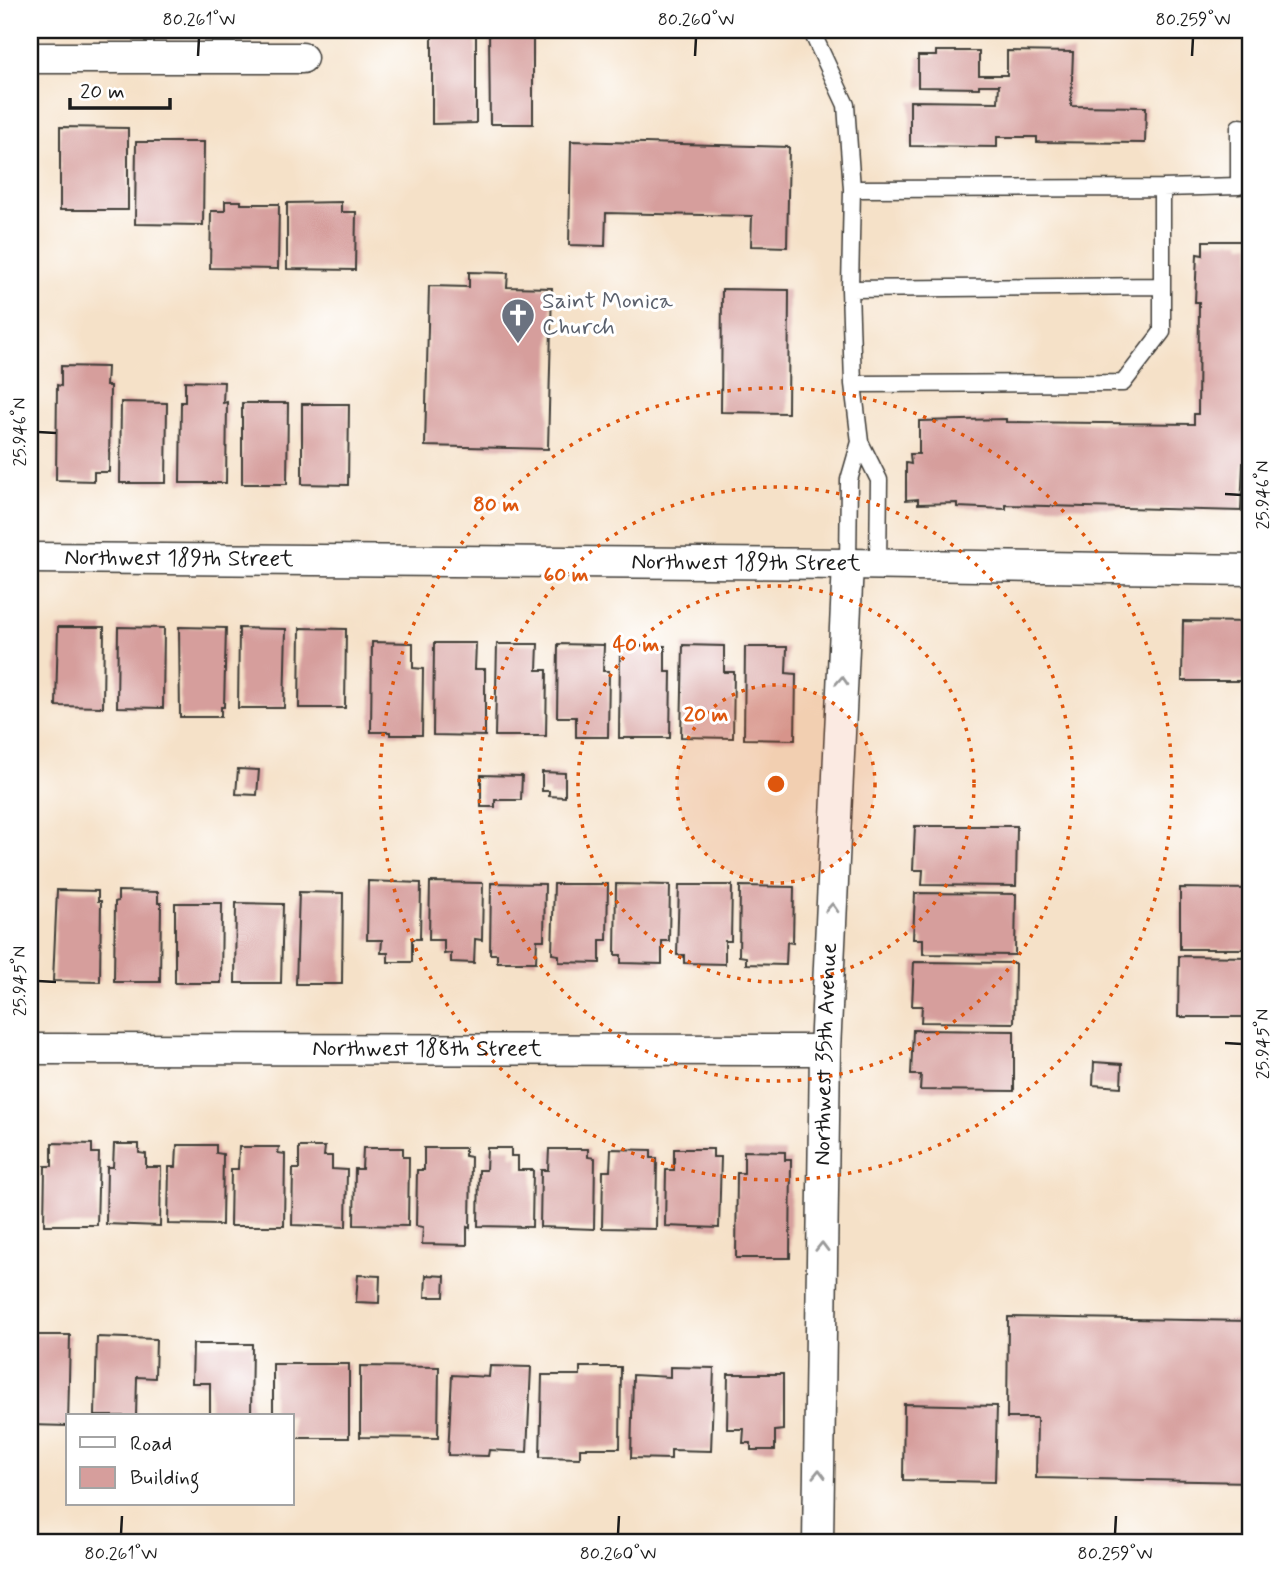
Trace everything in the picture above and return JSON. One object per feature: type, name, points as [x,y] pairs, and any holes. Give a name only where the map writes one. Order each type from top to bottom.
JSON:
[{"type":"street","points":[[30,58],[302,58]]},
{"type":"street","name":"Northwest 189th Street","points":[[30,558],[1251,570]]},
{"type":"street","name":"Northwest 35th Avenue","points":[[818,1542],[825,1050],[848,564]]},
{"type":"street","name":"Northwest 188th Street","points":[[30,1049],[825,1050]]},
{"type":"lane","points":[[811,30],[846,105],[852,189],[850,289],[853,384],[860,442],[879,480],[878,565]]},
{"type":"lane","points":[[852,189],[1239,186],[1239,127],[1251,128]]},
{"type":"lane","points":[[853,384],[1123,383],[1162,332],[1163,188]]},
{"type":"lane","points":[[850,289],[1162,286]]},
{"type":"lane","points":[[848,564],[849,480],[860,442]]},
{"type":"building","points":[[432,30],[476,30],[476,123],[432,124]]},
{"type":"building","points":[[489,30],[533,30],[533,124],[490,124]]},
{"type":"building","points":[[936,51],[979,51],[979,75],[1007,75],[1007,51],[1073,52],[1071,106],[1146,107],[1145,143],[1037,142],[1037,137],[997,137],[997,147],[910,146],[910,101],[998,102],[999,85],[979,85],[979,88],[918,87],[918,56],[936,56]]},
{"type":"building","points":[[60,127],[128,128],[128,210],[60,210]]},
{"type":"building","points":[[571,141],[789,147],[787,247],[751,246],[752,216],[606,213],[605,246],[569,245]]},
{"type":"building","points":[[136,142],[204,142],[203,225],[135,224]]},
{"type":"building","points":[[225,201],[241,201],[241,204],[279,204],[278,269],[210,268],[211,211],[225,211]]},
{"type":"building","points":[[341,202],[341,212],[356,212],[355,270],[287,269],[287,203]]},
{"type":"building","points":[[1203,241],[1241,241],[1242,245],[1251,244],[1251,463],[1243,463],[1241,511],[1006,505],[1006,509],[957,507],[957,503],[918,504],[918,499],[906,500],[906,463],[911,464],[910,454],[919,454],[919,421],[1006,419],[1006,422],[1194,424],[1194,414],[1198,414],[1199,302],[1195,302],[1197,254],[1203,255]]},
{"type":"building","points":[[469,272],[508,273],[507,287],[552,288],[548,449],[425,446],[429,286],[469,287]]},
{"type":"building","points":[[722,289],[789,290],[788,413],[721,412]]},
{"type":"building","points":[[61,366],[107,367],[106,386],[110,386],[109,472],[94,472],[94,481],[56,480],[57,385],[61,386]]},
{"type":"building","points":[[185,381],[224,382],[223,403],[227,402],[226,483],[180,483],[181,402],[185,402]]},
{"type":"building","points":[[121,402],[167,403],[166,483],[120,483]]},
{"type":"building","points":[[242,403],[288,403],[287,484],[242,484]]},
{"type":"building","points":[[302,404],[349,404],[348,485],[302,484]]},
{"type":"building","points":[[1183,621],[1251,622],[1251,681],[1182,681]]},
{"type":"building","points":[[58,627],[104,627],[103,707],[56,706]]},
{"type":"building","points":[[118,627],[164,628],[163,708],[117,707]]},
{"type":"building","points":[[179,627],[226,628],[224,707],[221,707],[221,717],[180,717]]},
{"type":"building","points":[[239,628],[286,629],[284,708],[238,708]]},
{"type":"building","points":[[300,628],[346,629],[345,708],[299,708]]},
{"type":"building","points":[[372,642],[413,643],[413,668],[423,669],[422,735],[371,732]]},
{"type":"building","points":[[434,643],[476,643],[475,669],[485,669],[485,736],[433,735]]},
{"type":"building","points":[[497,644],[538,644],[537,670],[547,670],[546,736],[495,736]]},
{"type":"building","points":[[558,644],[604,645],[603,671],[609,671],[608,737],[576,737],[576,717],[557,717]]},
{"type":"building","points":[[683,645],[724,646],[724,672],[734,672],[733,738],[681,737]]},
{"type":"building","points":[[620,646],[665,646],[665,672],[671,672],[670,738],[619,738]]},
{"type":"building","points":[[745,647],[787,647],[786,673],[796,674],[795,740],[744,739]]},
{"type":"building","points":[[238,769],[259,770],[257,795],[236,794]]},
{"type":"building","points":[[542,772],[565,773],[565,797],[549,796],[549,791],[542,791]]},
{"type":"building","points":[[481,775],[522,776],[521,800],[495,800],[495,807],[481,807]]},
{"type":"building","points":[[915,826],[1017,826],[1016,886],[922,885],[923,870],[913,870]]},
{"type":"building","points":[[368,881],[421,883],[420,939],[412,939],[412,962],[388,962],[388,953],[381,953],[382,940],[367,940]]},
{"type":"building","points":[[430,882],[483,883],[482,940],[475,939],[474,963],[451,962],[451,953],[444,954],[444,940],[429,940]]},
{"type":"building","points":[[491,883],[545,884],[544,940],[537,940],[536,962],[497,962],[497,954],[490,954]]},
{"type":"building","points":[[554,884],[608,884],[607,940],[600,940],[600,963],[559,962],[559,955],[552,954]]},
{"type":"building","points":[[616,884],[670,885],[669,941],[662,941],[662,964],[621,963],[621,955],[615,955]]},
{"type":"building","points":[[679,885],[732,885],[731,941],[725,941],[725,964],[684,963],[684,955],[677,955]]},
{"type":"building","points":[[740,886],[794,887],[793,943],[787,942],[786,965],[746,964],[746,957],[739,956]]},
{"type":"building","points":[[1180,888],[1251,889],[1251,949],[1180,949]]},
{"type":"building","points":[[57,890],[98,891],[98,901],[101,901],[100,982],[53,981]]},
{"type":"building","points":[[118,891],[158,892],[158,903],[161,903],[160,982],[114,982],[115,902],[118,901]]},
{"type":"building","points":[[299,892],[343,893],[342,984],[296,984]]},
{"type":"building","points":[[915,893],[1016,894],[1015,955],[923,954],[923,939],[913,939]]},
{"type":"building","points":[[175,903],[222,903],[221,983],[175,983]]},
{"type":"building","points":[[236,903],[283,904],[281,983],[235,983]]},
{"type":"building","points":[[1179,956],[1251,957],[1251,1017],[1178,1017]]},
{"type":"building","points":[[914,962],[1015,963],[1014,1023],[921,1022],[922,1006],[912,1006]]},
{"type":"building","points":[[913,1030],[1014,1031],[1014,1091],[920,1090],[921,1075],[911,1075]]},
{"type":"building","points":[[1094,1062],[1122,1064],[1121,1087],[1093,1085]]},
{"type":"building","points":[[52,1143],[92,1144],[92,1153],[99,1153],[97,1225],[44,1225],[45,1166],[52,1166]]},
{"type":"building","points":[[114,1144],[139,1144],[139,1153],[146,1154],[146,1167],[161,1167],[160,1226],[106,1224],[107,1167],[113,1167]]},
{"type":"building","points":[[177,1145],[216,1145],[216,1153],[223,1154],[222,1225],[168,1224],[169,1167],[176,1167]]},
{"type":"building","points":[[239,1147],[279,1147],[278,1153],[285,1154],[284,1226],[230,1226],[231,1169],[238,1169]]},
{"type":"building","points":[[299,1147],[325,1147],[324,1156],[332,1156],[332,1169],[347,1170],[346,1227],[292,1225],[293,1169],[299,1169]]},
{"type":"building","points":[[363,1148],[403,1148],[403,1157],[409,1157],[408,1226],[354,1225],[355,1169],[362,1169]]},
{"type":"building","points":[[424,1148],[465,1148],[465,1156],[471,1157],[470,1228],[467,1227],[467,1245],[422,1244],[423,1227],[416,1226],[417,1170],[424,1170]]},
{"type":"building","points":[[487,1148],[511,1148],[511,1156],[518,1156],[518,1170],[533,1170],[532,1227],[478,1226],[479,1170],[486,1170]]},
{"type":"building","points":[[549,1149],[588,1149],[588,1157],[595,1158],[594,1229],[540,1227],[541,1170],[548,1170]]},
{"type":"building","points":[[611,1149],[651,1150],[651,1158],[657,1158],[656,1229],[602,1228],[603,1171],[610,1171]]},
{"type":"building","points":[[674,1149],[713,1149],[713,1157],[721,1157],[719,1228],[665,1226],[666,1170],[674,1170]]},
{"type":"building","points":[[744,1151],[785,1152],[785,1160],[791,1160],[790,1258],[736,1258],[737,1173],[744,1173]]},
{"type":"building","points":[[30,1174],[37,1174],[32,1250],[30,1250]]},
{"type":"building","points":[[358,1275],[380,1276],[379,1303],[356,1302]]},
{"type":"building","points":[[426,1275],[445,1276],[444,1297],[425,1297]]},
{"type":"building","points":[[1008,1317],[1251,1321],[1251,1482],[1036,1478],[1037,1418],[1007,1418]]},
{"type":"building","points":[[30,1335],[70,1335],[66,1426],[30,1425]]},
{"type":"building","points":[[97,1337],[156,1339],[155,1378],[137,1377],[136,1414],[95,1414]]},
{"type":"building","points":[[193,1344],[252,1344],[251,1414],[210,1414],[210,1383],[192,1383]]},
{"type":"building","points":[[273,1364],[349,1364],[349,1438],[294,1438],[294,1414],[273,1414]]},
{"type":"building","points":[[360,1366],[439,1367],[438,1438],[360,1437]]},
{"type":"building","points":[[490,1366],[531,1367],[527,1452],[489,1450],[488,1456],[448,1455],[452,1375],[489,1377]]},
{"type":"building","points":[[580,1367],[621,1367],[620,1448],[580,1448],[580,1458],[540,1457],[542,1375],[580,1375]]},
{"type":"building","points":[[670,1367],[714,1368],[711,1451],[671,1450],[671,1459],[631,1458],[633,1375],[670,1377]]},
{"type":"building","points":[[728,1374],[783,1374],[783,1430],[775,1431],[775,1450],[751,1450],[751,1443],[743,1443],[744,1429],[727,1429]]},
{"type":"building","points":[[904,1404],[997,1406],[995,1482],[903,1480]]},
{"type":"place","name":"Saint Monica Church","points":[[518,345]]}]
